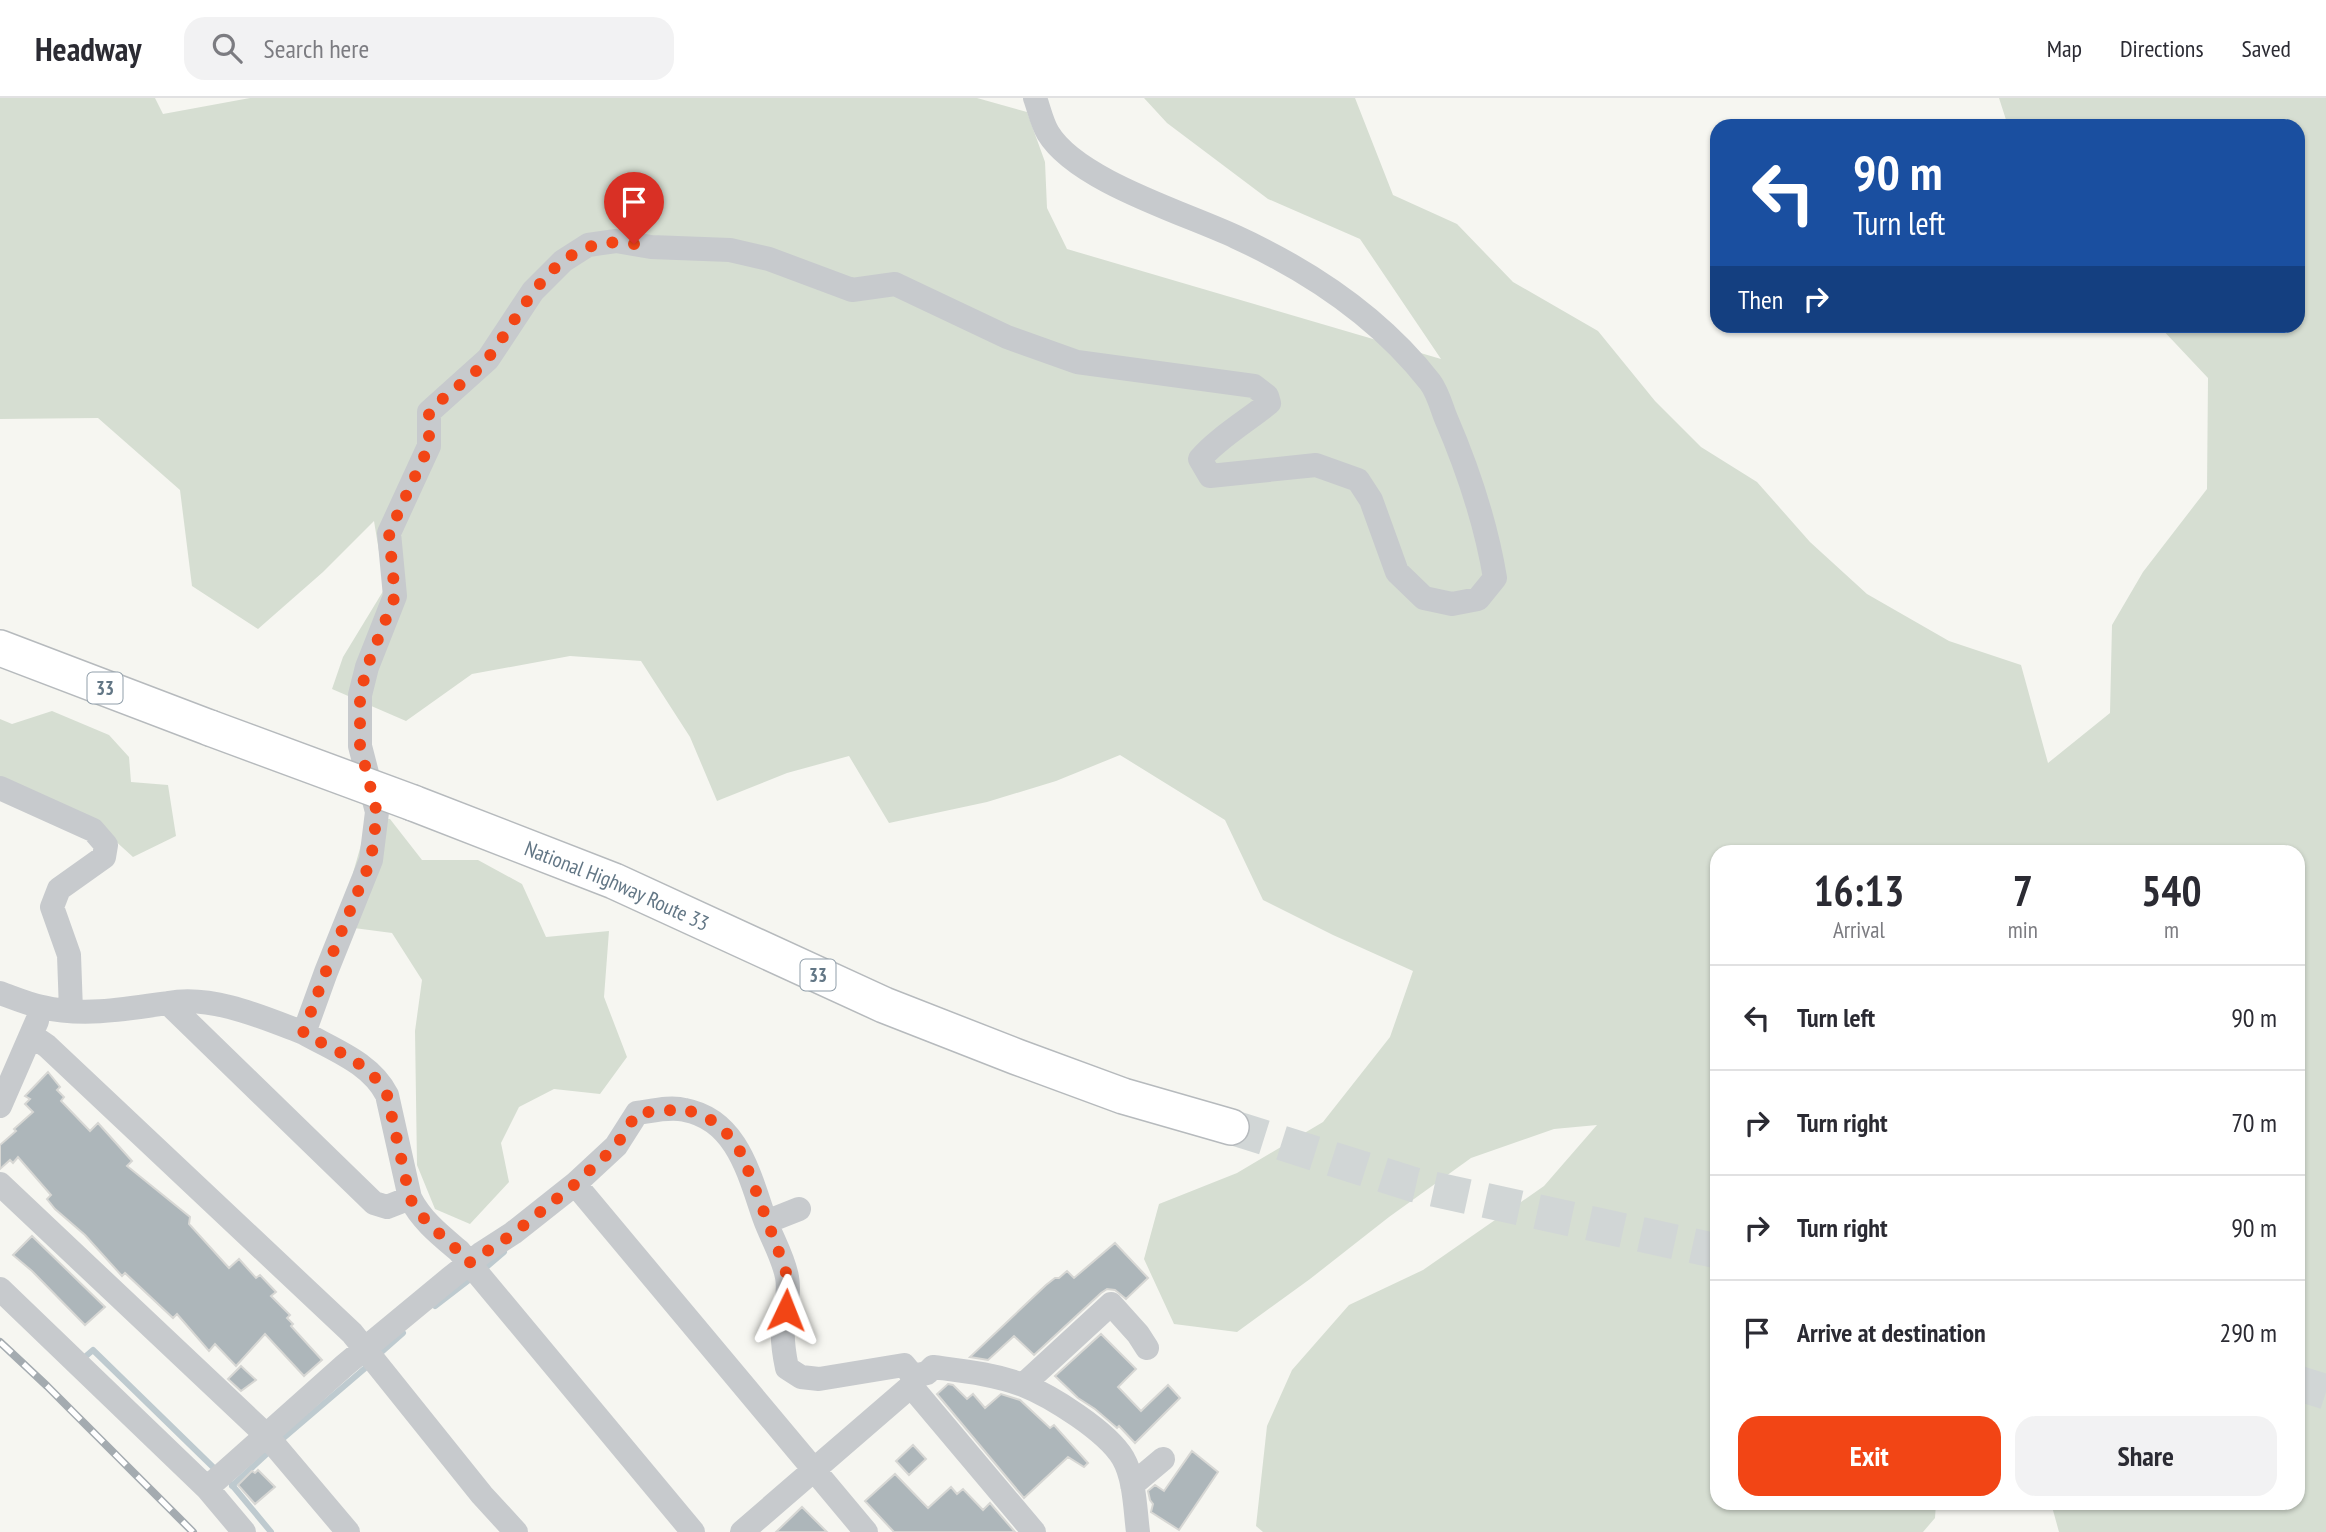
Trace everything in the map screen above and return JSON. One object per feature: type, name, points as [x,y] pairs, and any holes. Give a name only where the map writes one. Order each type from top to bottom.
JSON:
[{"type":"highway","name":"National Highway Route 33","points":[[0,648],[614,881],[884,1004],[992,1048],[1123,1096],[1231,1128]]},
{"type":"street","points":[[303,1033],[371,860],[377,813],[360,746],[360,695],[367,667],[395,596],[389,533],[429,446],[429,412],[488,359],[533,291],[563,261],[588,245],[616,241],[651,247],[730,250],[769,259],[852,290],[895,284],[1007,337],[1077,362],[1141,373],[1179,375],[1254,386],[1267,397],[1269,403],[1226,438],[1212,444],[1200,459],[1210,476],[1316,465],[1358,480],[1371,500],[1397,572],[1424,598],[1452,604],[1478,600],[1496,578],[1491,549],[1457,443],[1432,384],[1372,320],[1309,276],[1239,238],[1119,186],[1074,160],[1048,133],[1035,98]]},
{"type":"street","points":[[0,788],[93,830],[106,845],[104,856],[59,889],[52,907],[69,955],[71,1011]]},
{"type":"street","points":[[0,993],[43,1007],[71,1011],[114,1011],[188,999],[254,1014],[303,1033],[361,1064],[381,1083],[387,1095],[410,1198],[418,1213],[460,1251],[693,1532]]},
{"type":"street","points":[[168,1003],[374,1203],[387,1207],[410,1198]]},
{"type":"street","points":[[0,1106],[43,1007]]},
{"type":"street","points":[[31,1035],[47,1046],[352,1333],[482,1496],[516,1532]]},
{"type":"street","points":[[217,1479],[469,1263],[513,1234],[575,1184],[616,1146],[637,1113],[684,1109],[706,1117],[722,1127],[742,1154],[788,1279],[783,1352],[787,1368],[801,1377],[819,1378],[904,1365],[912,1381],[1034,1532]]},
{"type":"street","points":[[0,1184],[266,1435],[348,1532]]},
{"type":"street","points":[[575,1184],[866,1532]]},
{"type":"street","points":[[766,1222],[799,1209]]},
{"type":"street","points":[[0,1289],[217,1479],[244,1532]]},
{"type":"street","points":[[1023,1385],[1111,1304],[1147,1348]]},
{"type":"street","points":[[742,1532],[814,1471],[912,1381],[933,1367],[983,1374],[1023,1385],[1079,1416],[1123,1458],[1132,1485],[1138,1532]]},
{"type":"street","points":[[1132,1485],[1163,1459]]},
{"type":"shaded area","points":[[0,98],[155,98],[163,114],[250,98],[977,98],[1027,112],[1045,162],[1047,208],[1067,249],[1441,359],[1360,239],[1268,199],[1167,123],[1144,98],[1355,98],[1393,195],[1457,224],[1513,282],[1598,331],[1655,401],[1701,447],[1757,482],[1810,542],[1867,594],[1949,641],[2021,665],[2048,763],[2110,713],[2112,625],[2143,572],[2207,489],[2208,378],[2166,333],[2305,333],[2305,119],[2006,119],[1999,98],[2326,98],[2326,1532],[2059,1532],[2053,1510],[2305,1510],[2305,845],[1710,845],[1710,1510],[1936,1510],[1935,1518],[1923,1532],[1263,1532],[1256,1526],[1267,1426],[1292,1370],[1349,1305],[1423,1270],[1544,1186],[1597,1125],[1554,1129],[1471,1158],[1237,1332],[1174,1324],[1144,1259],[1159,1204],[1237,1173],[1323,1122],[1390,1037],[1413,971],[1263,900],[1225,820],[1120,755],[1056,781],[987,802],[889,823],[849,756],[787,773],[717,801],[690,737],[641,661],[570,656],[472,674],[406,721],[332,689],[343,657],[385,588],[374,521],[323,572],[258,629],[192,586],[180,490],[98,418],[0,419]]},
{"type":"shaded area","points":[[52,711],[109,735],[129,757],[131,782],[168,785],[176,836],[133,857],[90,818],[0,783],[0,719],[12,724]]},
{"type":"shaded area","points":[[369,817],[390,819],[422,860],[478,860],[522,884],[546,937],[609,931],[604,997],[627,1057],[600,1094],[554,1089],[519,1107],[501,1143],[509,1182],[470,1224],[435,1209],[417,1165],[415,1031],[422,980],[392,933],[354,928],[353,873]]},
{"type":"building","points":[[48,1072],[60,1087],[57,1090],[64,1097],[61,1101],[90,1131],[98,1123],[132,1161],[127,1166],[190,1217],[189,1224],[229,1268],[239,1259],[256,1278],[260,1275],[276,1292],[271,1296],[290,1315],[287,1318],[293,1324],[291,1326],[322,1360],[304,1376],[265,1334],[236,1366],[215,1344],[209,1351],[177,1314],[173,1318],[125,1273],[122,1276],[85,1235],[55,1209],[47,1199],[51,1195],[18,1157],[13,1163],[10,1160],[0,1169],[0,1145],[33,1112],[25,1104],[30,1099],[25,1096]]},
{"type":"building","points":[[32,1236],[105,1307],[85,1325],[13,1255]]},
{"type":"building","points":[[1115,1243],[1148,1278],[1126,1299],[1115,1290],[1107,1289],[1034,1355],[1014,1336],[988,1360],[970,1357],[1046,1285],[1067,1271],[1074,1278]]},
{"type":"building","points":[[1101,1334],[1136,1369],[1118,1387],[1141,1411],[1168,1385],[1180,1398],[1135,1443],[1119,1426],[1117,1428],[1078,1398],[1055,1376]]},
{"type":"building","points":[[241,1366],[256,1380],[241,1391],[228,1379]]},
{"type":"building","points":[[948,1384],[953,1385],[967,1399],[973,1394],[985,1408],[1001,1394],[1020,1400],[1050,1428],[1054,1425],[1088,1463],[1084,1467],[1068,1457],[1024,1498],[937,1394]]},
{"type":"building","points":[[913,1445],[926,1459],[909,1475],[896,1461]]},
{"type":"building","points":[[1192,1451],[1218,1472],[1179,1530],[1151,1512],[1153,1504],[1148,1491],[1155,1485],[1164,1491]]},
{"type":"building","points":[[258,1470],[275,1487],[255,1504],[238,1485],[252,1471],[255,1473]]},
{"type":"building","points":[[895,1474],[928,1508],[951,1487],[957,1494],[963,1489],[983,1510],[990,1503],[1015,1532],[894,1532],[865,1501]]},
{"type":"building","points":[[802,1507],[827,1532],[776,1532]]},
{"type":"waterway","points":[[483,1270],[504,1252]]},
{"type":"waterway","points":[[435,1306],[474,1276]]},
{"type":"waterway","points":[[377,1356],[403,1333]]},
{"type":"waterway","points":[[86,1356],[93,1350],[216,1470]]},
{"type":"waterway","points":[[280,1441],[370,1364]]},
{"type":"waterway","points":[[232,1486],[272,1449]]},
{"type":"waterway","points":[[232,1485],[271,1532]]},
{"type":"tunnel","points":[[1231,1127],[1415,1185],[1710,1249]]},
{"type":"tunnel","points":[[2305,1385],[2326,1392]]},
{"type":"railway","points":[[0,1342],[193,1532]]},
{"type":"route","points":[[634,244],[616,241],[588,245],[563,261],[533,291],[488,359],[462,384],[438,401],[429,412],[429,446],[389,533],[395,596],[367,667],[360,695],[360,746],[377,813],[371,860],[303,1033],[361,1064],[381,1083],[387,1095],[410,1198],[418,1213],[460,1251],[469,1263],[513,1234],[575,1184],[616,1146],[637,1113],[684,1109],[706,1117],[722,1127],[742,1154],[788,1279],[786,1310]]}]
